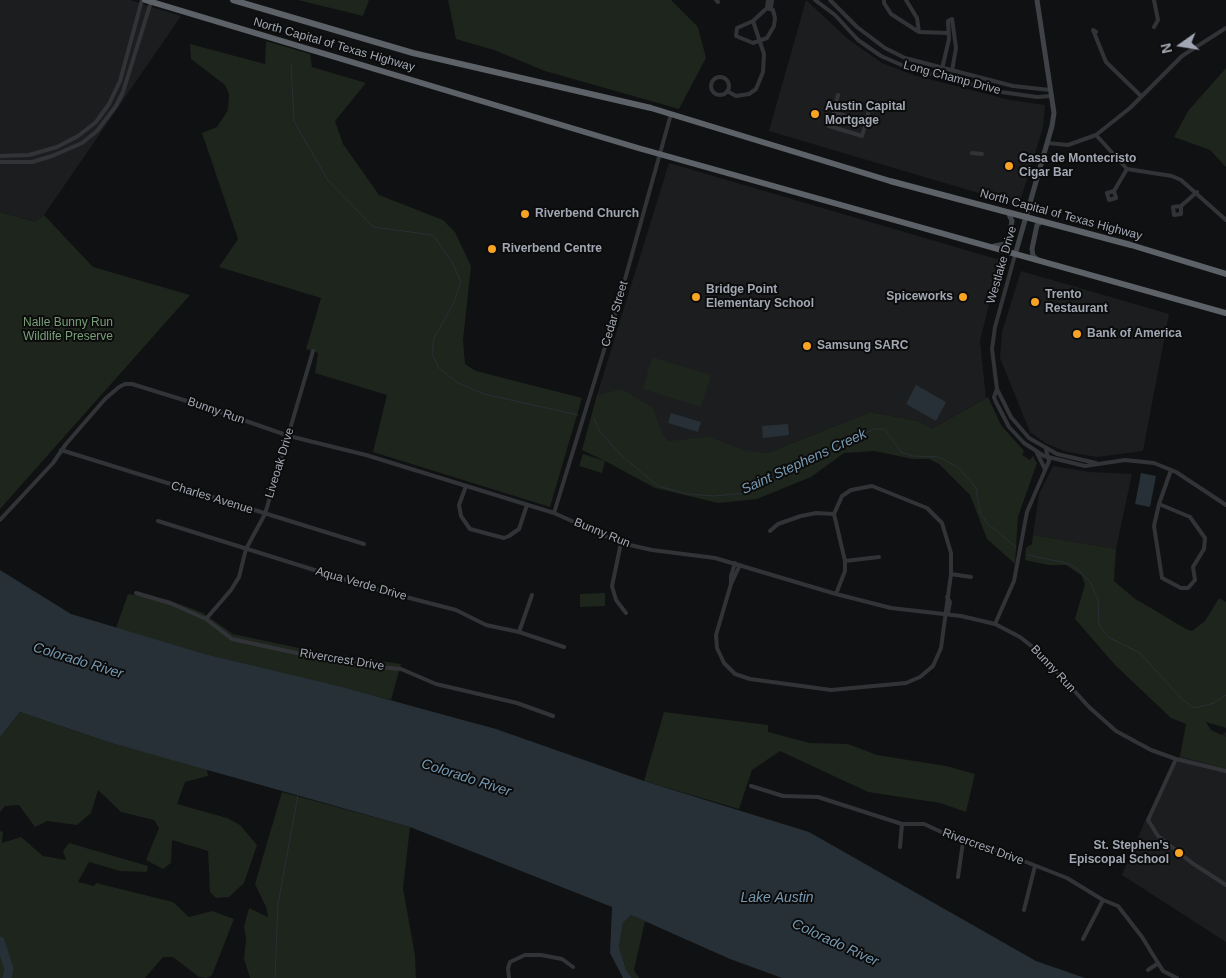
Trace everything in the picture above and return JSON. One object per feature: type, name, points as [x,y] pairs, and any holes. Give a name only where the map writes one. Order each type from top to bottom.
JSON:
[{"type":"highway","name":"North Capital of Texas Highway","points":[[233,0],[413,53],[553,84],[671,114],[890,181],[1042,221],[1226,274]]},
{"type":"highway","name":"North Capital of Texas Highway","points":[[146,1],[516,112],[1015,255]]},
{"type":"highway","points":[[1015,255],[1226,313]]},
{"type":"street","points":[[768,0],[769,8],[773,10],[775,18],[774,26],[767,38],[753,43],[736,36],[737,28],[753,21],[769,8],[772,0]]},
{"type":"street","name":"Long Champ Drive","points":[[815,0],[835,16],[858,40],[880,56],[906,67],[1001,92],[1037,97],[1051,93]]},
{"type":"street","name":"Long Champ Drive","points":[[830,0],[864,32],[885,48],[905,58],[944,70],[1051,93]]},
{"type":"street","points":[[884,0],[891,14],[919,32],[948,33]]},
{"type":"street","points":[[906,0],[917,18],[919,32]]},
{"type":"street","name":"Westlake Drive","points":[[1038,0],[1054,113],[1048,143],[995,328],[992,349],[997,389],[1016,426],[1046,449],[1067,457],[1096,463]]},
{"type":"street","points":[[1154,0],[1158,20],[1154,28]]},
{"type":"street","points":[[0,156],[29,155],[68,143],[96,122],[109,104],[120,81],[146,1]]},
{"type":"street","points":[[0,162],[32,162],[72,148],[90,137],[103,124],[116,106],[126,84],[146,1]]},
{"type":"street","points":[[945,77],[948,20],[952,19],[956,48],[952,71]]},
{"type":"street","points":[[727,91],[736,96],[743,96],[756,89],[764,61],[753,21]]},
{"type":"street","points":[[1048,143],[1068,145],[1096,136],[1182,56],[1226,28]]},
{"type":"street","points":[[1096,32],[1093,30],[1106,62],[1141,96]]},
{"type":"street","points":[[858,40],[864,32]]},
{"type":"street","points":[[725,78],[729,85],[727,91],[723,94],[715,93],[712,86],[714,79],[725,78]]},
{"type":"street","points":[[120,81],[126,84]]},
{"type":"street","points":[[838,95],[829,126],[862,136],[870,105]]},
{"type":"street","points":[[834,112],[866,123]]},
{"type":"street","name":"Cedar Street","points":[[554,513],[662,154],[671,114]]},
{"type":"street","points":[[1096,136],[1127,169],[1172,176],[1197,192],[1226,220]]},
{"type":"street","points":[[68,143],[72,148]]},
{"type":"street","points":[[972,153],[982,154]]},
{"type":"street","points":[[1114,191],[1127,169]]},
{"type":"street","points":[[1181,206],[1197,192]]},
{"type":"street","points":[[984,246],[997,247],[1005,244],[1012,221],[1008,212]]},
{"type":"street","points":[[1041,262],[1032,252],[1037,225],[1042,221]]},
{"type":"street","name":"Liveoak Drive","points":[[206,619],[231,590],[239,577],[246,549],[265,514],[313,351]]},
{"type":"street","name":"Bunny Run","points":[[0,520],[52,463],[105,399],[125,384],[203,406],[289,436],[366,456],[554,513],[621,543],[738,564],[836,594],[891,608],[995,624],[1020,637],[1039,652],[1088,707],[1116,731],[1151,750],[1176,759],[1226,771]]},
{"type":"street","name":"Westlake Drive","points":[[997,389],[994,396],[1004,420],[1018,438],[1037,452],[1049,458],[1085,466],[1096,463],[1140,461],[1171,470],[1226,505]]},
{"type":"street","points":[[995,624],[1014,581],[1026,512],[1049,458],[1046,449]]},
{"type":"street","name":"Charles Avenue","points":[[61,450],[364,544]]},
{"type":"street","points":[[1037,452],[1042,459],[1044,469]]},
{"type":"street","points":[[1159,504],[1190,518],[1204,538],[1204,549],[1194,567],[1194,580],[1188,588],[1181,588],[1162,578],[1154,526],[1159,504],[1171,470]]},
{"type":"street","points":[[466,486],[460,504],[461,516],[470,529],[504,538],[509,536],[519,529],[527,505]]},
{"type":"street","points":[[738,564],[716,635],[717,648],[724,663],[735,674],[750,680],[831,690],[906,683],[920,677],[933,666],[939,653],[946,615],[944,612],[950,574],[951,552],[942,523],[927,508],[872,486],[851,490],[842,496],[834,514],[845,561],[845,572],[836,594]]},
{"type":"street","points":[[770,531],[778,524],[801,516],[816,513],[834,514]]},
{"type":"street","name":"Aqua Verde Drive","points":[[158,521],[375,589],[456,610],[486,625],[519,632],[564,647]]},
{"type":"street","points":[[621,543],[612,586],[616,600],[626,613]]},
{"type":"street","points":[[845,561],[879,557]]},
{"type":"street","points":[[950,574],[971,577]]},
{"type":"street","name":"Rivercrest Drive","points":[[136,593],[170,603],[206,619],[232,639],[320,658],[401,669],[436,684],[517,703],[553,716]]},
{"type":"street","points":[[519,632],[532,596]]},
{"type":"street","points":[[1176,759],[1148,820],[1158,836],[1192,863],[1226,885]]},
{"type":"street","name":"Rivercrest Drive","points":[[751,786],[783,796],[818,797],[902,824],[924,824],[963,842],[993,849],[1067,878],[1103,900],[1118,906],[1142,937],[1157,964],[1163,971],[1177,978]]},
{"type":"street","points":[[900,847],[902,824]]},
{"type":"street","points":[[958,876],[963,842]]},
{"type":"street","points":[[1024,910],[1035,866]]},
{"type":"street","points":[[1083,939],[1103,900]]},
{"type":"street","points":[[509,978],[508,968],[510,962],[525,955],[541,955],[562,959],[573,967]]},
{"type":"street","points":[[1148,970],[1157,964]]},
{"type":"shaded area","points":[[0,0],[130,0],[181,16],[44,215],[36,222],[0,212]]},
{"type":"shaded area","points":[[806,0],[848,39],[882,63],[913,75],[1010,100],[1045,105],[1043,127],[1019,205],[769,131]]},
{"type":"shaded area","points":[[669,163],[1000,260],[980,341],[986,398],[933,428],[918,421],[870,412],[767,453],[747,452],[722,442],[669,441],[597,395]]},
{"type":"shaded area","points":[[1021,271],[1169,314],[1143,451],[1097,457],[1067,452],[1047,444],[1030,432],[1000,358],[1002,332]]},
{"type":"shaded area","points":[[1053,466],[1090,472],[1132,474],[1116,549],[1033,535],[1039,494]]},
{"type":"shaded area","name":"St. Stephen's Episcopal School","points":[[1226,732],[1226,942],[1122,875],[1145,821],[1180,756]]},
{"type":"green space","points":[[298,0],[369,0],[363,16]]},
{"type":"green space","points":[[448,0],[671,0],[698,27],[706,58],[679,109],[545,71],[494,50],[456,39]]},
{"type":"green space","points":[[266,41],[310,54],[312,67],[366,83],[335,121],[343,144],[379,195],[443,220],[455,232],[471,266],[463,340],[465,364],[476,371],[582,398],[550,507],[373,452],[387,395],[315,373],[318,353],[306,349],[321,298],[219,267],[238,239],[202,133],[217,127],[228,110],[229,94],[225,85],[191,59],[190,44],[265,64]]},
{"type":"green space","points":[[1226,68],[1226,167],[1210,150],[1174,137],[1188,111]]},
{"type":"green space","name":"Nalle Bunny Run Wildlife Preserve","points":[[0,212],[36,222],[44,215],[93,267],[190,295],[0,509]]},
{"type":"green space","points":[[652,357],[711,375],[701,407],[643,389]]},
{"type":"green space","points":[[622,389],[653,408],[663,436],[669,441],[709,437],[747,451],[767,453],[870,412],[918,421],[933,428],[988,397],[1001,425],[1024,451],[1022,455],[1030,460],[1033,456],[1037,463],[1018,517],[1015,564],[987,539],[970,495],[939,464],[929,459],[913,459],[874,451],[844,453],[811,477],[757,499],[718,503],[655,488],[582,450],[597,395]]},
{"type":"green space","points":[[583,454],[605,461],[602,473],[579,466]]},
{"type":"green space","points":[[1033,535],[1116,549],[1114,581],[1134,598],[1186,629],[1192,631],[1205,621],[1219,598],[1226,602],[1226,728],[1206,722],[1211,730],[1226,737],[1226,769],[1180,756],[1186,724],[1171,718],[1115,665],[1075,619],[1085,584],[1081,575],[1066,565],[1048,565],[1025,560],[1026,548],[1032,544]]},
{"type":"green space","points":[[605,593],[605,606],[580,607],[580,594]]},
{"type":"green space","points":[[128,594],[169,600],[203,613],[233,634],[308,650],[401,664],[391,700],[205,654],[116,628]]},
{"type":"green space","points":[[20,712],[108,742],[207,768],[208,776],[185,782],[177,804],[227,818],[240,825],[257,845],[244,883],[229,897],[216,898],[210,892],[208,851],[172,840],[171,863],[163,869],[146,860],[159,828],[154,820],[121,812],[98,790],[91,813],[77,825],[47,821],[35,827],[19,805],[5,806],[0,812],[0,737]]},
{"type":"green space","points":[[664,712],[768,725],[768,732],[810,743],[848,744],[877,755],[946,766],[975,774],[966,812],[940,803],[868,792],[780,751],[752,770],[739,809],[644,781]]},
{"type":"green space","points":[[282,792],[410,827],[403,888],[415,955],[416,978],[250,978],[244,959],[246,939],[244,927],[249,908],[268,917],[266,907],[255,884]]},
{"type":"green space","points":[[0,831],[3,832],[2,843],[21,837],[43,856],[66,860],[63,851],[69,843],[148,866],[147,872],[120,871],[89,862],[78,882],[94,886],[96,883],[173,902],[189,917],[212,911],[234,919],[212,975],[207,978],[199,977],[173,957],[163,957],[145,978],[0,978]]},
{"type":"green space","points":[[631,915],[645,921],[634,970],[639,978],[632,978],[626,970],[619,947],[623,923]]},
{"type":"water","points":[[916,385],[946,402],[936,421],[906,404]]},
{"type":"water","points":[[671,413],[701,422],[698,432],[668,423]]},
{"type":"water","points":[[788,424],[789,435],[763,438],[762,426]]},
{"type":"water","points":[[1141,473],[1156,476],[1150,507],[1135,504]]},
{"type":"water","name":"Lake Austin","points":[[0,570],[71,614],[205,654],[342,687],[496,729],[644,781],[809,832],[1036,961],[1085,978],[782,978],[730,959],[631,915],[623,923],[619,947],[626,970],[632,978],[623,978],[610,953],[612,907],[410,827],[108,742],[20,712],[0,737]]},
{"type":"waterway","name":"Saint Stephens Creek","points":[[291,63],[294,121],[327,179],[373,227],[433,235],[452,262],[461,282],[453,304],[434,338],[432,354],[439,368],[456,382],[484,394],[578,415]]},
{"type":"waterway","name":"Saint Stephens Creek","points":[[594,418],[600,432],[622,456],[658,486],[688,494],[714,496],[746,493],[799,462],[874,429],[885,429],[901,452],[913,456],[939,457],[959,468],[976,488],[980,512],[987,523],[1016,547]]},
{"type":"waterway","name":"Saint Stephens Creek","points":[[1028,555],[1066,563],[1075,567],[1090,582],[1098,600],[1099,625],[1108,637],[1140,653],[1181,698],[1191,706],[1195,708],[1214,703],[1226,695]]},
{"type":"waterway","points":[[275,978],[278,904],[298,795]]},
{"type":"waterway","points":[[0,941],[9,969],[7,978]]},
{"type":"place","name":"Austin Capital Mortgage","points":[[815,114]]},
{"type":"place","name":"Casa de Montecristo Cigar Bar","points":[[1009,166]]},
{"type":"place","name":"Riverbend Church","points":[[525,214]]},
{"type":"place","name":"Riverbend Centre","points":[[492,249]]},
{"type":"place","name":"Bridge Point Elementary School","points":[[696,297]]},
{"type":"place","name":"Spiceworks","points":[[963,297]]},
{"type":"place","name":"Trento Restaurant","points":[[1035,302]]},
{"type":"place","name":"Bank of America","points":[[1077,334]]},
{"type":"place","name":"Samsung SARC","points":[[807,346]]},
{"type":"place","name":"St. Stephen's Episcopal School","points":[[1179,853]]},
{"type":"water label","name":"Colorado River","points":[[78,661]]},
{"type":"water label","name":"Colorado River","points":[[466,778]]},
{"type":"water label","name":"Colorado River","points":[[835,943]]}]
